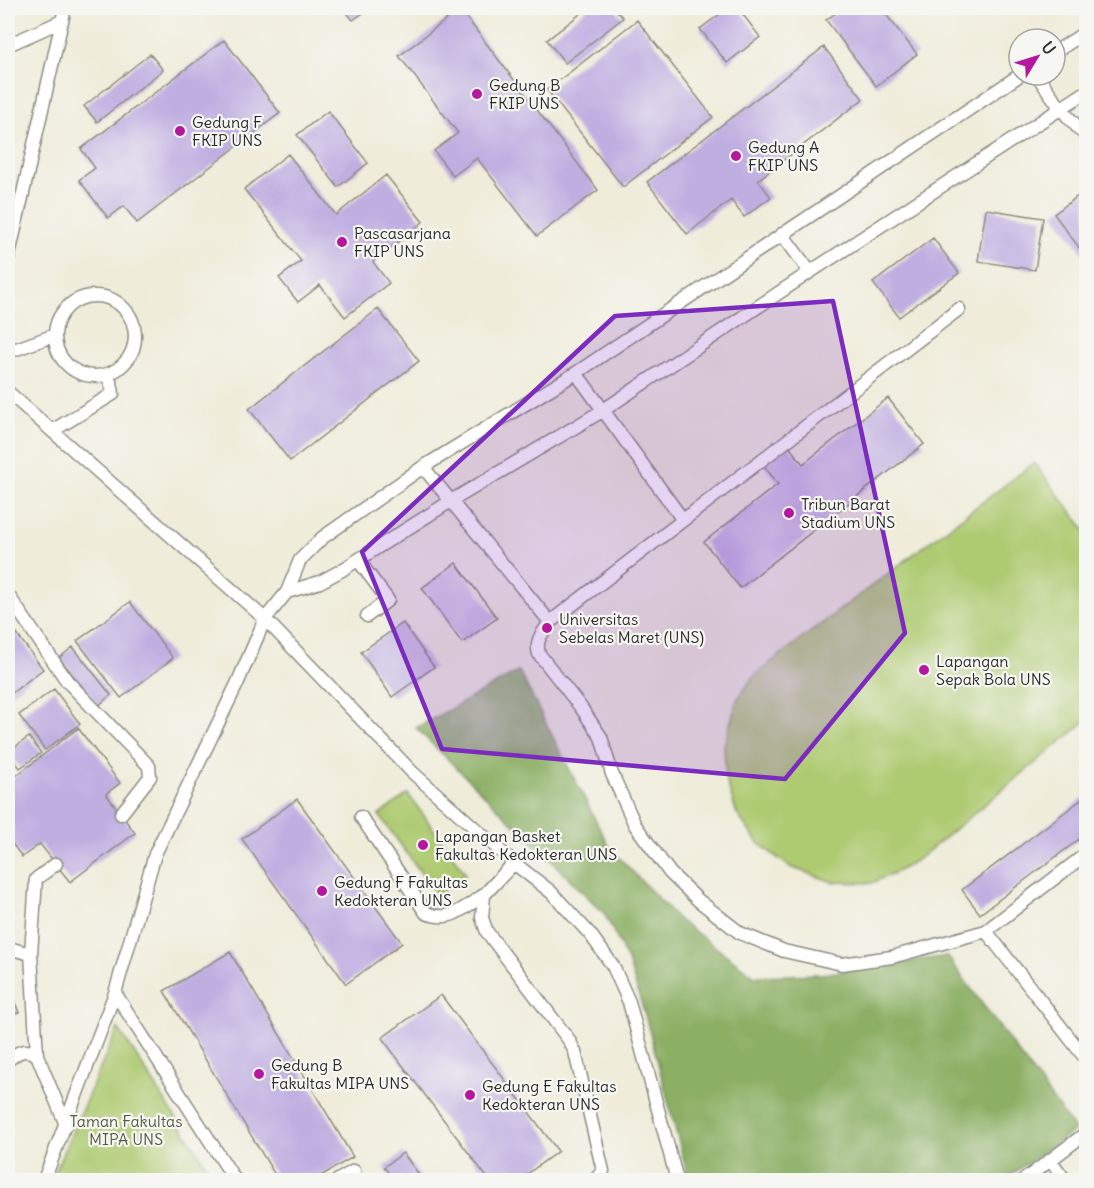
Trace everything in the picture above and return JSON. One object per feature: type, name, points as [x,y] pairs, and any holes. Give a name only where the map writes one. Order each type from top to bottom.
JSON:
[{"type":"lane","points":[[8,259],[65,8]]},
{"type":"lane","points":[[8,45],[62,21]]},
{"type":"lane","points":[[1067,44],[1086,32]]},
{"type":"lane","points":[[44,1180],[115,993],[155,854],[237,684],[265,619],[287,592],[300,560],[322,538],[423,467],[576,373],[1007,84]]},
{"type":"lane","points":[[1045,87],[1061,109],[1081,131],[1086,132]]},
{"type":"lane","points":[[287,592],[320,582],[602,411],[1086,92]]},
{"type":"lane","points":[[782,234],[810,272]]},
{"type":"lane","points":[[103,296],[119,304],[130,317],[135,334],[132,352],[122,366],[107,374],[88,376],[71,368],[59,354],[55,335],[59,318],[70,304],[86,297],[103,296]]},
{"type":"lane","points":[[959,309],[550,622],[539,637],[537,645],[539,654],[601,737],[612,774],[635,825],[670,873],[698,900],[740,933],[784,951],[842,964],[892,957],[986,931],[1086,854]]},
{"type":"lane","points":[[8,352],[55,335]]},
{"type":"lane","points":[[576,373],[683,520]]},
{"type":"lane","points":[[52,431],[113,394],[107,374]]},
{"type":"lane","points":[[8,392],[265,619],[412,772],[514,863],[551,892],[590,934],[613,966],[629,1002],[677,1180]]},
{"type":"lane","points":[[423,467],[550,622]]},
{"type":"lane","points":[[358,560],[387,600],[367,616]]},
{"type":"lane","points":[[8,594],[67,681],[149,766],[150,777],[121,814]]},
{"type":"lane","points":[[361,817],[426,913],[438,918],[451,916],[484,895],[514,863]]},
{"type":"lane","points":[[56,864],[36,879],[32,954],[37,1055],[66,1125]]},
{"type":"lane","points":[[484,895],[482,918],[488,932],[575,1052],[603,1171],[595,1180]]},
{"type":"lane","points":[[986,931],[1086,1059]]},
{"type":"lane","points":[[12,949],[32,954]]},
{"type":"lane","points":[[115,993],[235,1180]]},
{"type":"lane","points":[[8,1060],[18,1052],[30,1051],[37,1055]]},
{"type":"lane","points":[[1024,1180],[1086,1133]]},
{"type":"lane","points":[[1051,1161],[1065,1180]]},
{"type":"lane","points":[[338,1180],[354,1171]]},
{"type":"highlighted area","points":[[833,301],[905,633],[785,779],[442,749],[362,552],[615,316]]},
{"type":"green space","name":"Lapangan Sepak Bola UNS","points":[[1034,463],[1086,531],[1086,721],[920,858],[900,870],[872,883],[833,882],[790,867],[758,843],[737,814],[726,780],[724,746],[737,700],[753,677],[771,662]]},
{"type":"green space","points":[[519,671],[610,848],[679,920],[755,976],[822,974],[947,956],[1075,1130],[1004,1180],[689,1180],[646,1018],[628,961],[604,913],[416,728]]},
{"type":"green space","name":"Lapangan Basket Fakultas Kedokteran UNS","points":[[408,794],[466,874],[437,895],[379,815]]},
{"type":"green space","name":"Taman Fakultas MIPA UNS","points":[[118,1028],[216,1180],[51,1180]]},
{"type":"building","points":[[343,8],[370,8],[353,20]]},
{"type":"building","points":[[588,8],[614,8],[623,18],[565,63],[547,40]]},
{"type":"building","points":[[728,8],[738,8],[760,37],[727,63],[700,29]]},
{"type":"building","points":[[843,8],[881,8],[917,54],[876,86],[826,20]]},
{"type":"building","name":"Gedung B FKIP UNS","points":[[460,9],[598,190],[537,236],[477,158],[453,176],[434,151],[458,133],[399,56]]},
{"type":"building","points":[[637,20],[713,117],[623,187],[547,90]]},
{"type":"building","name":"Gedung F FKIP UNS","points":[[224,40],[280,113],[137,223],[124,206],[108,218],[79,180],[95,168],[81,149]]},
{"type":"building","name":"Gedung A FKIP UNS","points":[[824,47],[863,99],[758,180],[771,197],[744,217],[731,200],[687,234],[647,182]]},
{"type":"building","points":[[150,54],[163,70],[97,122],[84,106]]},
{"type":"building","points":[[328,111],[368,163],[338,187],[297,135]]},
{"type":"building","name":"Pascasarjana FKIP UNS","points":[[288,154],[336,215],[386,175],[423,222],[373,262],[389,283],[345,317],[320,285],[298,302],[279,278],[301,261],[244,189]]},
{"type":"building","points":[[1086,190],[1086,257],[1054,214]]},
{"type":"building","points":[[986,209],[1043,218],[1035,270],[978,261]]},
{"type":"building","points":[[933,238],[959,273],[899,317],[873,283]]},
{"type":"building","points":[[378,309],[419,361],[290,461],[249,409]]},
{"type":"building","name":"Tribun Barat Stadium UNS","points":[[888,398],[924,444],[740,588],[704,542],[778,484],[761,462],[786,443],[803,464]]},
{"type":"building","points":[[456,563],[497,618],[462,643],[422,588]]},
{"type":"building","points":[[130,602],[173,658],[121,698],[77,641]]},
{"type":"building","points":[[403,623],[434,667],[392,697],[361,652]]},
{"type":"building","points":[[10,625],[43,669],[8,696],[8,627]]},
{"type":"building","points":[[73,647],[111,695],[98,706],[59,658]]},
{"type":"building","points":[[54,689],[80,724],[45,750],[19,715]]},
{"type":"building","points":[[78,728],[120,783],[106,794],[135,833],[70,882],[40,844],[22,857],[8,838],[8,782]]},
{"type":"building","points":[[29,737],[41,753],[20,768],[8,752]]},
{"type":"building","points":[[1086,796],[1086,834],[980,914],[962,890]]},
{"type":"building","name":"Gedung F Fakultas Kedokteran UNS","points":[[297,799],[402,943],[346,984],[242,839]]},
{"type":"building","name":"Gedung B Fakultas MIPA UNS","points":[[230,952],[353,1157],[314,1180],[278,1180],[164,991]]},
{"type":"building","points":[[8,988],[19,1012],[8,1018]]},
{"type":"building","name":"Gedung E Fakultas Kedokteran UNS","points":[[441,995],[558,1151],[519,1180],[489,1180],[382,1038]]},
{"type":"building","points":[[403,1153],[423,1180],[394,1180],[384,1167]]},
{"type":"place","name":"Gedung B FKIP UNS","points":[[477,94]]},
{"type":"place","name":"Gedung F FKIP UNS","points":[[180,131]]},
{"type":"place","name":"Gedung A FKIP UNS","points":[[736,156]]},
{"type":"place","name":"Pascasarjana FKIP UNS","points":[[342,242]]},
{"type":"place","name":"Tribun Barat Stadium UNS","points":[[789,513]]},
{"type":"place","name":"Universitas Sebelas Maret (UNS)","points":[[547,628]]},
{"type":"place","name":"Lapangan Sepak Bola UNS","points":[[924,670]]},
{"type":"place","name":"Lapangan Basket Fakultas Kedokteran UNS","points":[[423,845]]},
{"type":"place","name":"Gedung F Fakultas Kedokteran UNS","points":[[322,891]]},
{"type":"place","name":"Gedung B Fakultas MIPA UNS","points":[[259,1074]]},
{"type":"place","name":"Gedung E Fakultas Kedokteran UNS","points":[[470,1095]]}]
